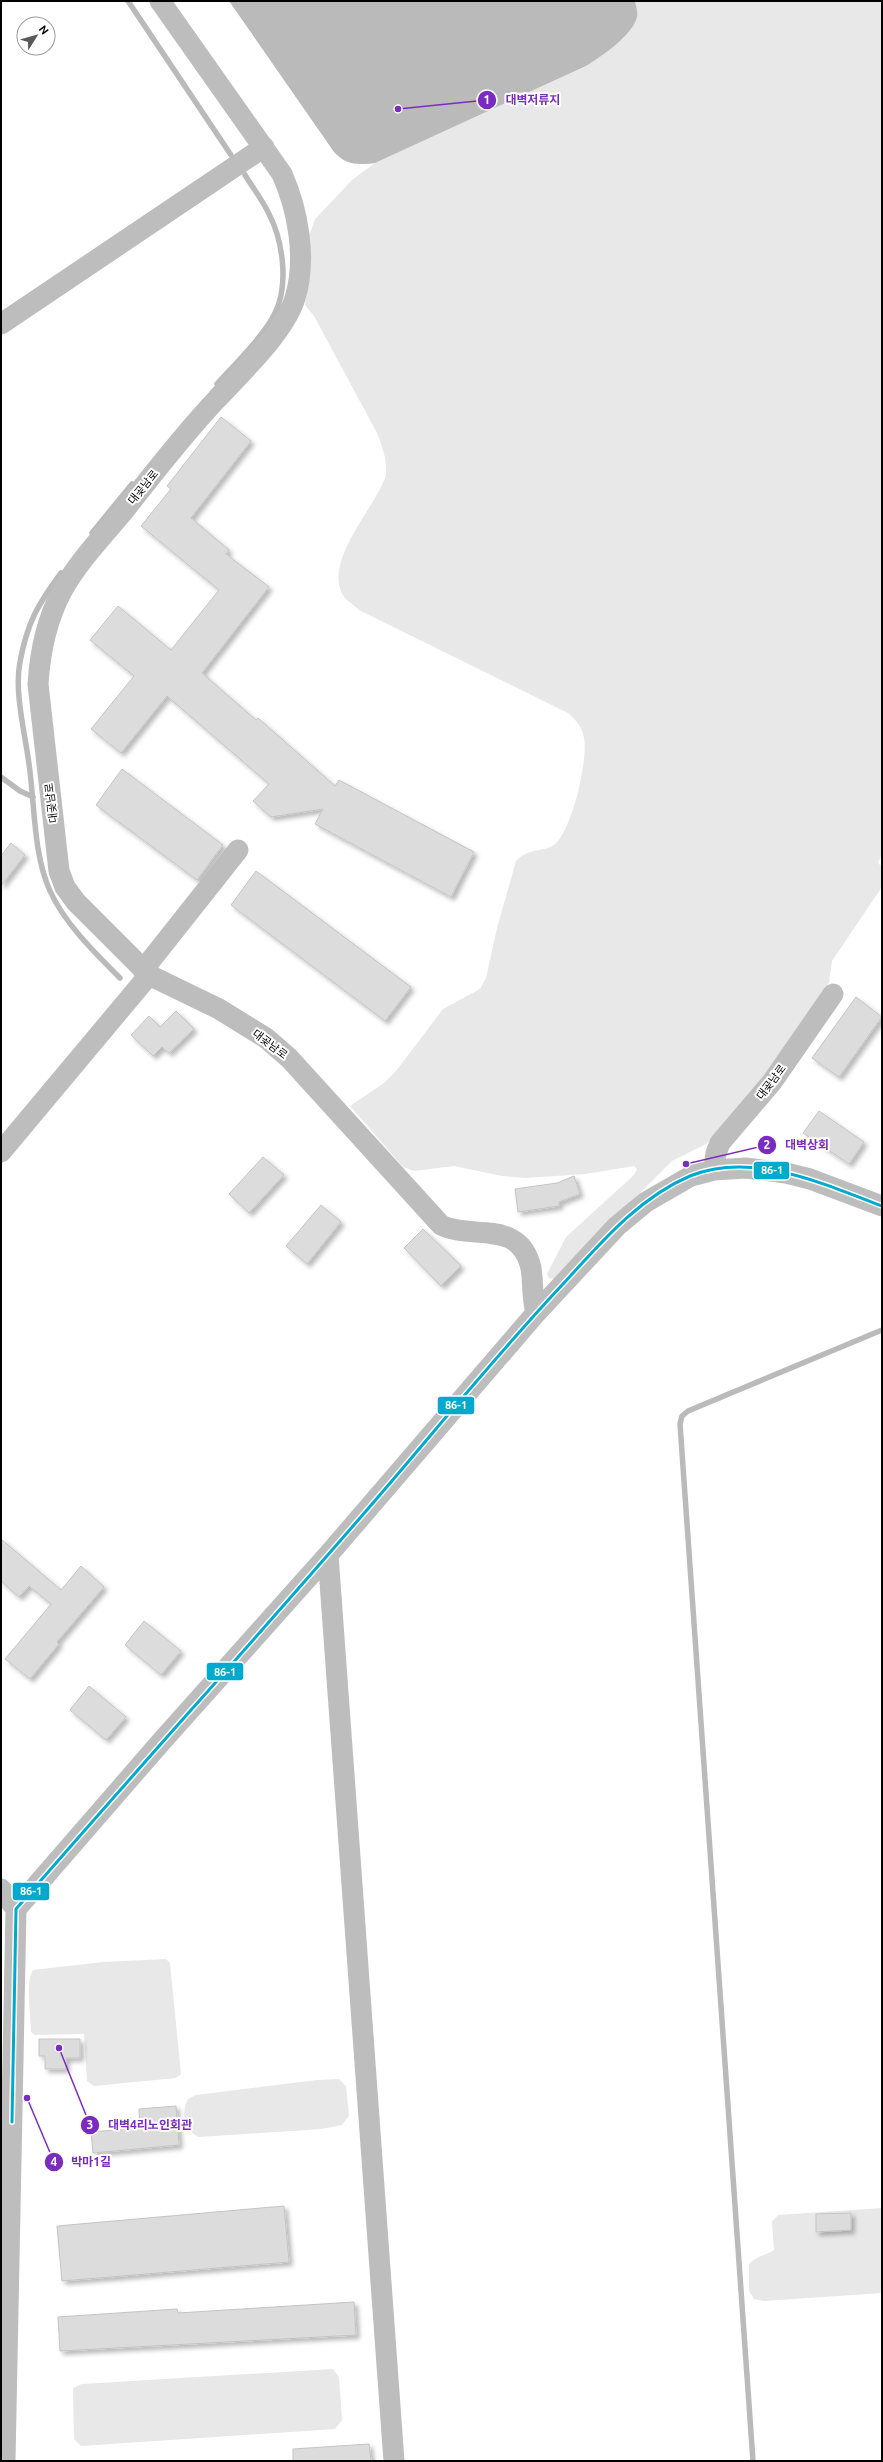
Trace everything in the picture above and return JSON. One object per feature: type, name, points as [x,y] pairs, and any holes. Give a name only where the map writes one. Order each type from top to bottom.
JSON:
[{"type":"street","name":"대곶남로","points":[[160,1],[282,174],[290,192],[296,218],[300,247],[299,277],[293,304],[275,333],[204,412],[83,561],[62,590],[52,614],[40,658],[38,684],[59,871],[65,887],[76,902],[146,973],[218,1010],[266,1038],[290,1058],[441,1225],[450,1230],[496,1232],[517,1245],[526,1254],[531,1265],[532,1297],[536,1313]]},
{"type":"street","points":[[1,324],[264,147]]},
{"type":"street","points":[[1,1152],[146,973],[238,850]]},
{"type":"street","name":"대곶남로","points":[[714,1170],[716,1153],[720,1143],[772,1082],[833,994]]},
{"type":"street","points":[[5,2461],[4,2395],[7,2061],[16,1909],[161,1742],[328,1555],[536,1313],[617,1226],[646,1202],[691,1176],[714,1170],[746,1168],[786,1173],[879,1198]]},
{"type":"street","points":[[328,1555],[394,2461]]},
{"type":"street","points":[[1,1889],[16,1909]]},
{"type":"shaded area","points":[[229,1],[635,1],[637,17],[629,31],[616,45],[586,66],[375,163],[357,164],[348,162],[334,152]]},
{"type":"shaded area","points":[[635,1],[882,1],[882,854],[878,863],[882,867],[882,887],[832,961],[829,982],[807,1022],[726,1126],[706,1144],[672,1161],[554,1279],[549,1278],[547,1274],[566,1237],[634,1175],[637,1169],[634,1166],[585,1174],[526,1178],[502,1176],[454,1166],[414,1171],[403,1167],[350,1106],[384,1083],[396,1071],[443,1009],[480,989],[486,978],[497,928],[516,861],[527,853],[549,848],[554,845],[564,832],[574,807],[578,791],[585,748],[584,738],[580,727],[568,713],[359,610],[345,598],[339,585],[339,570],[344,554],[352,537],[379,491],[385,478],[386,467],[377,433],[314,316],[305,305],[310,263],[309,236],[315,219],[352,180],[375,163],[586,66],[600,57],[616,45],[634,24],[637,17]]},
{"type":"shaded area","points":[[166,1959],[170,1963],[181,2074],[176,2078],[94,2086],[87,2081],[84,2034],[35,2035],[31,2032],[29,1982],[33,1970],[103,1962]]},
{"type":"shaded area","points":[[339,2079],[346,2086],[349,2116],[342,2125],[321,2129],[199,2137],[190,2130],[185,2121],[184,2115],[188,2099],[196,2095],[317,2080]]},
{"type":"shaded area","points":[[882,2208],[882,2293],[764,2301],[754,2299],[749,2291],[749,2264],[755,2259],[774,2250],[772,2222],[778,2215]]},
{"type":"shaded area","points":[[333,2369],[339,2377],[342,2420],[335,2429],[81,2446],[74,2439],[73,2388],[82,2384]]},
{"type":"building","points":[[221,417],[251,441],[191,518],[229,550],[226,554],[269,587],[202,673],[256,720],[258,718],[335,786],[339,780],[474,852],[451,897],[315,824],[323,809],[271,817],[253,801],[269,784],[167,696],[121,753],[91,729],[134,676],[90,640],[118,606],[171,650],[219,590],[141,526],[171,489],[167,486]]},
{"type":"building","points":[[122,769],[223,845],[197,880],[96,805]]},
{"type":"building","points":[[11,843],[25,855],[1,886],[1,856]]},
{"type":"building","points":[[256,871],[411,987],[385,1021],[231,905]]},
{"type":"building","points":[[856,997],[882,1017],[839,1077],[812,1058]]},
{"type":"building","points":[[176,1011],[194,1029],[169,1053],[162,1047],[153,1056],[131,1035],[149,1016],[160,1027]]},
{"type":"building","points":[[819,1111],[864,1142],[849,1164],[803,1133]]},
{"type":"building","points":[[263,1157],[284,1175],[249,1213],[229,1194]]},
{"type":"building","points":[[574,1176],[580,1194],[559,1202],[559,1206],[518,1212],[515,1189],[557,1183]]},
{"type":"building","points":[[321,1205],[341,1222],[307,1264],[286,1246]]},
{"type":"building","points":[[423,1229],[461,1266],[441,1286],[404,1248]]},
{"type":"building","points":[[1,1539],[61,1590],[81,1566],[104,1587],[57,1642],[59,1644],[30,1679],[5,1659],[51,1604],[29,1586],[19,1597],[1,1581]]},
{"type":"building","points":[[144,1621],[181,1651],[161,1675],[125,1645]]},
{"type":"building","points":[[89,1686],[126,1717],[106,1740],[70,1710]]},
{"type":"building","points":[[39,2039],[80,2039],[80,2058],[66,2058],[66,2069],[45,2069],[45,2056],[39,2056]]},
{"type":"building","points":[[176,2106],[179,2145],[93,2153],[91,2132],[140,2128],[139,2109]]},
{"type":"building","points":[[284,2206],[289,2262],[62,2281],[57,2226]]},
{"type":"building","points":[[851,2213],[851,2230],[816,2232],[816,2214]]},
{"type":"building","points":[[354,2302],[356,2335],[60,2351],[58,2317],[177,2309],[178,2313]]},
{"type":"building","points":[[369,2444],[371,2461],[293,2461],[293,2449]]},
{"type":"waterway","points":[[128,1],[231,155]]},
{"type":"waterway","points":[[217,384],[249,350],[264,331],[275,313],[282,290],[283,276],[281,250],[278,237],[267,209],[245,175]]},
{"type":"waterway","points":[[92,533],[132,484]]},
{"type":"waterway","points":[[61,573],[34,614],[26,636],[18,674],[19,699],[31,780],[37,845],[44,876],[56,903],[81,938],[120,978]]},
{"type":"waterway","points":[[1,777],[20,791],[33,797]]},
{"type":"waterway","points":[[753,2461],[680,1424],[682,1416],[688,1411],[882,1330]]},
{"type":"transit line","name":"86-1","points":[[12,2122],[16,1909],[339,1542],[517,1334],[591,1253],[621,1223],[653,1197],[671,1185],[690,1176],[714,1169],[738,1167],[788,1173],[812,1180],[882,1206]]},
{"type":"place","name":"대벽저류지","points":[[398,109]]},
{"type":"place","name":"대벽상회","points":[[686,1164]]},
{"type":"place","name":"대벽4리노인회관","points":[[59,2048]]},
{"type":"place","name":"박마1길","points":[[27,2098]]}]
